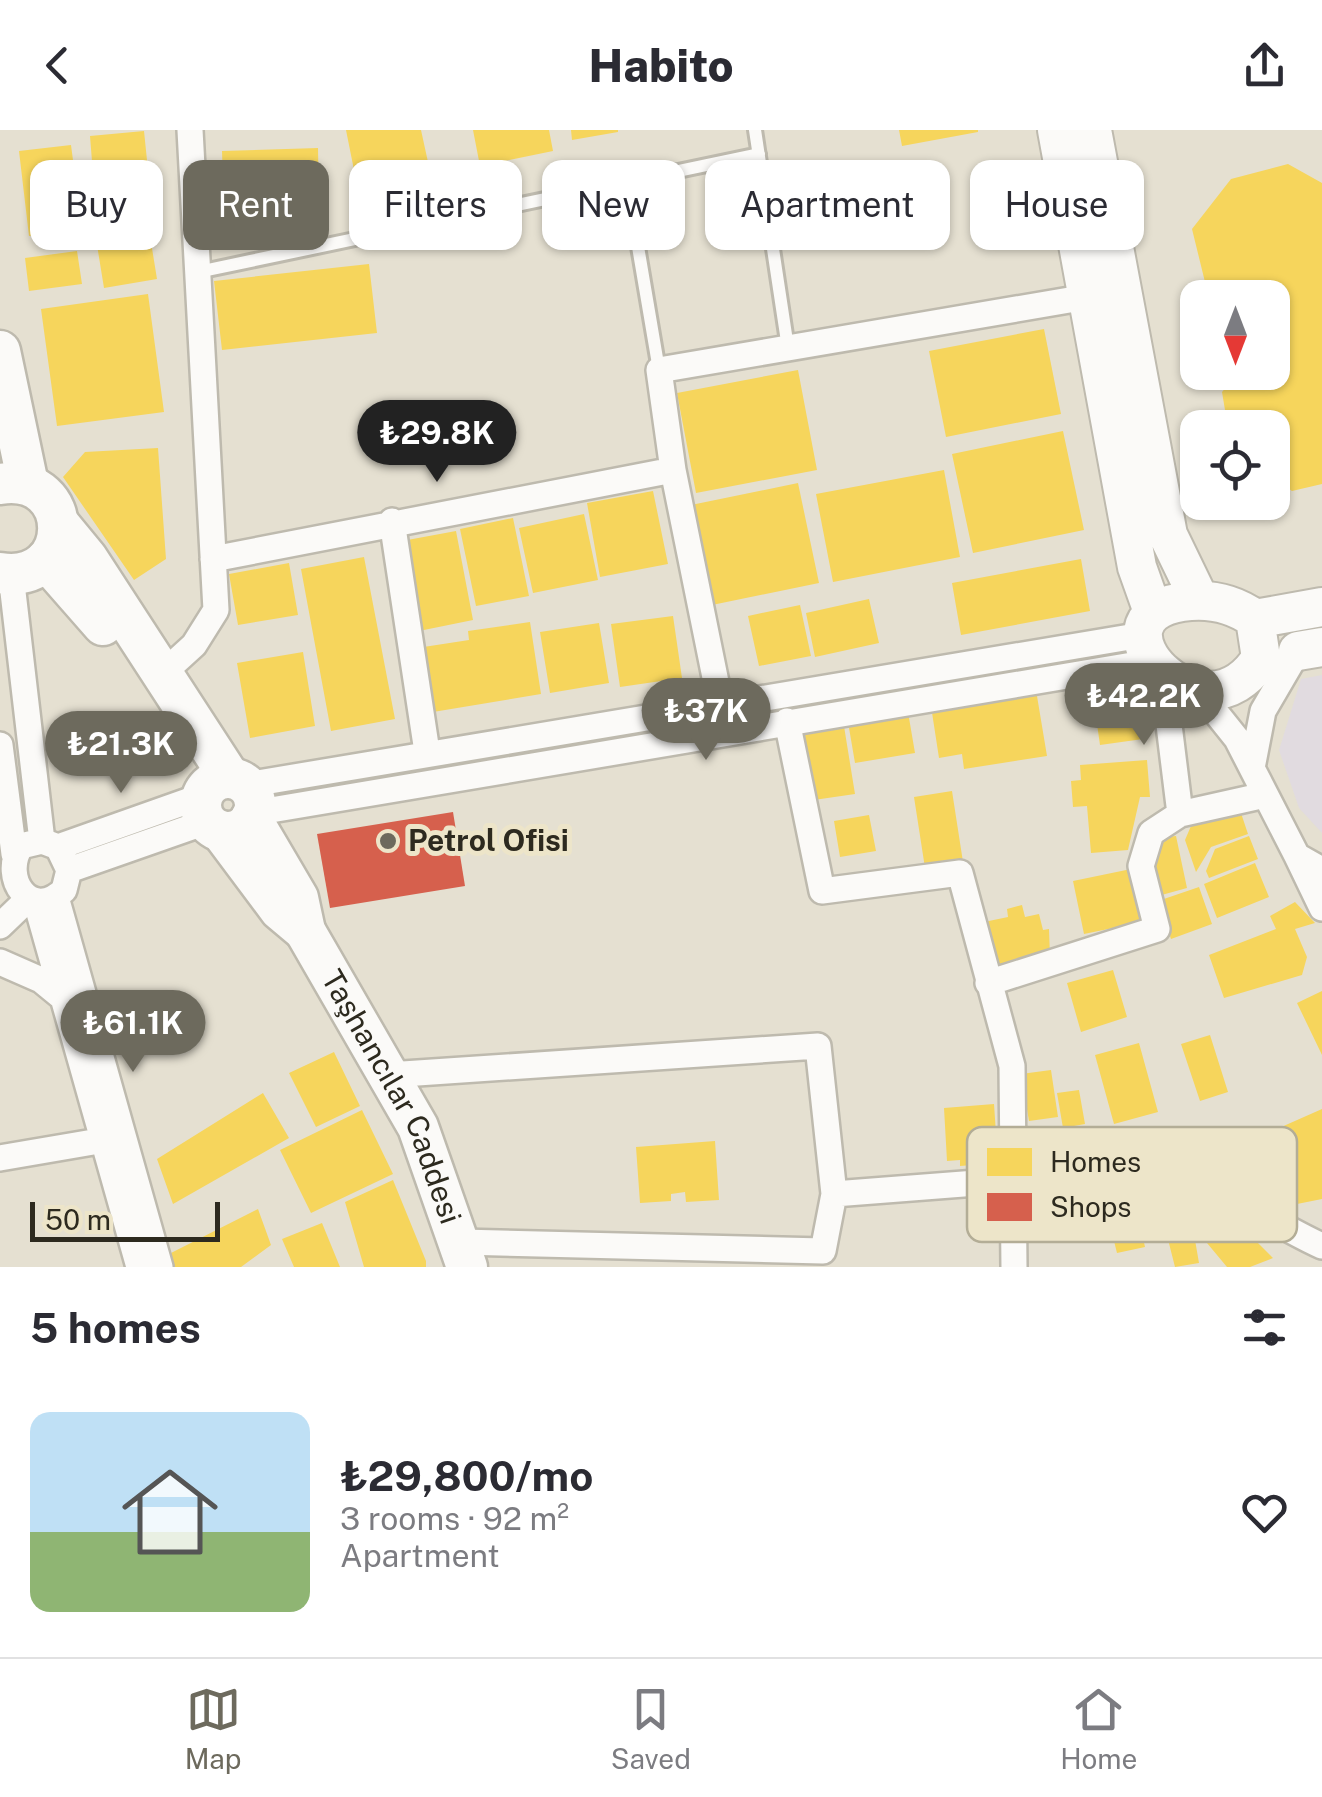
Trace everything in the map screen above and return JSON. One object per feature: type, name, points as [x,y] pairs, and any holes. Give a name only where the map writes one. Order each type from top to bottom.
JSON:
[{"type":"main road","points":[[1057,130],[1138,566],[1161,655],[1220,689],[1281,659],[1255,619],[1242,609],[1199,599]]},
{"type":"main road","points":[[1092,130],[1168,536],[1199,599]]},
{"type":"main road","points":[[0,352],[14,484],[49,499],[29,558]]},
{"type":"main road","points":[[29,558],[102,582],[160,676],[227,804]]},
{"type":"main road","points":[[29,558],[76,590],[227,804]]},
{"type":"main road","points":[[1161,655],[1199,599]]},
{"type":"main road","points":[[1255,619],[1322,607]]},
{"type":"main road","name":"Taşhancılar Caddesi","points":[[227,804],[280,910],[305,930],[418,1127],[464,1254]]},
{"type":"street","points":[[160,676],[194,645],[216,610],[190,130]]},
{"type":"street","points":[[720,702],[673,470],[659,370],[1087,298]]},
{"type":"street","points":[[213,558],[673,470]]},
{"type":"street","points":[[392,521],[427,752]]},
{"type":"street","points":[[0,926],[26,895],[68,880],[56,853],[29,558]]},
{"type":"street","points":[[14,854],[22,846],[56,853],[427,752],[720,702],[1161,655]]},
{"type":"street","points":[[227,804],[788,722],[1161,655]]},
{"type":"street","points":[[1161,655],[1237,739],[1322,908]]},
{"type":"street","points":[[1161,655],[1180,814]]},
{"type":"street","points":[[1237,739],[1281,659]]},
{"type":"street","points":[[1252,768],[1262,711],[1281,659]]},
{"type":"street","points":[[788,722],[822,891],[960,874],[1012,1066],[1014,1127]]},
{"type":"street","points":[[0,746],[14,854],[8,874],[26,895],[160,1267]]},
{"type":"street","points":[[988,984],[1157,929],[1141,866],[1150,833],[1180,814],[1265,795]]},
{"type":"street","points":[[1298,856],[1322,870]]},
{"type":"street","points":[[26,895],[63,998],[139,1267]]},
{"type":"street","points":[[0,962],[29,973],[63,998]]},
{"type":"street","points":[[388,1074],[818,1046],[834,1194],[823,1251],[464,1254]]},
{"type":"street","points":[[0,1158],[104,1140]]},
{"type":"street","points":[[834,1194],[967,1184]]},
{"type":"street","points":[[1297,1233],[1322,1247]]},
{"type":"street","points":[[1014,1267],[1015,1242]]},
{"type":"lane","points":[[755,130],[788,348]]},
{"type":"lane","points":[[685,170],[759,154]]},
{"type":"lane","points":[[198,272],[542,200]]},
{"type":"lane","points":[[639,250],[659,370]]},
{"type":"shaded area","points":[[1322,675],[1322,833],[1299,808],[1279,750],[1301,679]]},
{"type":"building: Homes","points":[[346,130],[421,130],[428,160],[352,160]]},
{"type":"building: Homes","points":[[473,130],[549,130],[553,151],[509,160],[479,160]]},
{"type":"building: Homes","points":[[571,130],[618,130],[618,132],[572,140]]},
{"type":"building: Homes","points":[[899,130],[978,130],[978,132],[902,146]]},
{"type":"building: Homes","points":[[144,131],[147,160],[92,160],[90,136]]},
{"type":"building: Homes","points":[[71,145],[73,160],[30,160],[29,236],[19,151]]},
{"type":"building: Homes","points":[[318,148],[318,160],[222,160],[222,151]]},
{"type":"building: Homes","points":[[1288,164],[1322,183],[1322,484],[1290,490],[1290,410],[1225,410],[1224,390],[1290,390],[1290,280],[1205,280],[1192,229],[1231,179]]},
{"type":"building: Homes","points":[[98,250],[152,250],[157,279],[104,288]]},
{"type":"building: Homes","points":[[77,251],[82,284],[29,291],[25,258]]},
{"type":"building: Homes","points":[[369,264],[377,333],[222,350],[214,281]]},
{"type":"building: Homes","points":[[148,294],[164,412],[57,426],[41,309]]},
{"type":"building: Homes","points":[[1044,329],[1061,414],[946,437],[929,351]]},
{"type":"building: Homes","points":[[798,370],[817,470],[696,493],[677,393]]},
{"type":"building: Homes","points":[[1063,431],[1084,530],[973,553],[952,454]]},
{"type":"building: Homes","points":[[158,448],[166,559],[134,580],[63,477],[85,452]]},
{"type":"building: Homes","points":[[944,470],[960,557],[833,582],[816,494]]},
{"type":"building: Homes","points":[[798,483],[819,583],[712,605],[691,505]]},
{"type":"building: Homes","points":[[653,491],[668,564],[600,577],[587,503]]},
{"type":"building: Homes","points":[[584,514],[598,580],[533,593],[519,528]]},
{"type":"building: Homes","points":[[513,518],[529,596],[476,606],[460,529]]},
{"type":"building: Homes","points":[[456,531],[473,620],[419,631],[402,541]]},
{"type":"building: Homes","points":[[364,557],[395,719],[331,731],[301,569]]},
{"type":"building: Homes","points":[[1081,559],[1090,611],[961,635],[952,583]]},
{"type":"building: Homes","points":[[289,563],[298,615],[238,625],[229,574]]},
{"type":"building: Homes","points":[[869,599],[879,643],[815,657],[806,613]]},
{"type":"building: Homes","points":[[800,605],[811,656],[759,666],[748,616]]},
{"type":"building: Homes","points":[[673,616],[682,678],[620,687],[611,624]]},
{"type":"building: Homes","points":[[530,622],[541,694],[427,713],[417,648],[469,640],[468,631]]},
{"type":"building: Homes","points":[[599,623],[609,683],[550,693],[540,632]]},
{"type":"building: Homes","points":[[303,652],[315,726],[250,738],[237,663]]},
{"type":"building: Homes","points":[[1134,677],[1143,739],[1100,745],[1096,717],[1077,720],[1073,687]]},
{"type":"building: Homes","points":[[1036,690],[1047,756],[964,769],[962,754],[939,758],[931,706]]},
{"type":"building: Homes","points":[[908,712],[915,753],[855,763],[848,722]]},
{"type":"building: Homes","points":[[843,720],[855,794],[807,801],[796,728]]},
{"type":"building: Homes","points":[[1147,760],[1150,797],[1140,797],[1128,850],[1091,853],[1087,806],[1073,807],[1071,781],[1081,780],[1080,765]]},
{"type":"building: Homes","points":[[952,791],[963,862],[925,868],[914,797]]},
{"type":"building: Homes","points":[[1240,810],[1248,834],[1211,847],[1196,872],[1185,840],[1191,826]]},
{"type":"building: Homes","points":[[869,815],[876,851],[840,857],[834,821]]},
{"type":"building: Homes","points":[[1176,836],[1187,888],[1158,896],[1149,864],[1157,838]]},
{"type":"building: Homes","points":[[1249,836],[1258,859],[1209,878],[1206,871],[1215,849]]},
{"type":"building: Homes","points":[[1255,863],[1269,897],[1217,918],[1204,884]]},
{"type":"building: Homes","points":[[1131,869],[1142,922],[1084,934],[1073,881]]},
{"type":"building: Homes","points":[[1199,887],[1212,924],[1171,939],[1158,901]]},
{"type":"building: Homes","points":[[1295,902],[1315,923],[1295,929],[1307,957],[1302,975],[1224,998],[1209,955],[1276,929],[1270,916]]},
{"type":"building: Homes","points":[[1022,905],[1025,917],[1039,914],[1043,930],[1049,929],[1050,957],[995,974],[984,922],[1008,917],[1007,909]]},
{"type":"building: Homes","points":[[1113,970],[1127,1017],[1081,1032],[1067,983]]},
{"type":"building: Homes","points":[[1322,991],[1322,1055],[1297,1003]]},
{"type":"building: Homes","points":[[1210,1035],[1228,1092],[1200,1101],[1181,1044]]},
{"type":"building: Homes","points":[[1139,1043],[1158,1112],[1114,1124],[1095,1055]]},
{"type":"building: Homes","points":[[334,1052],[360,1106],[316,1127],[289,1073]]},
{"type":"building: Homes","points":[[1051,1070],[1058,1117],[1029,1121],[1021,1074]]},
{"type":"building: Homes","points":[[1079,1090],[1085,1124],[1063,1127],[1057,1093]]},
{"type":"building: Homes","points":[[263,1093],[289,1138],[173,1204],[157,1159]]},
{"type":"building: Homes","points":[[994,1104],[996,1127],[967,1127],[967,1165],[960,1166],[960,1160],[947,1161],[944,1108]]},
{"type":"building: Homes","points":[[1322,1109],[1322,1199],[1297,1204],[1297,1127],[1281,1127]]},
{"type":"building: Homes","points":[[362,1110],[393,1174],[311,1213],[280,1150]]},
{"type":"building: Homes","points":[[715,1141],[719,1200],[686,1202],[685,1192],[671,1194],[671,1201],[640,1203],[636,1147]]},
{"type":"building: Homes","points":[[393,1180],[426,1267],[364,1267],[345,1202]]},
{"type":"building: Homes","points":[[258,1209],[271,1245],[241,1267],[173,1267],[169,1254]]},
{"type":"building: Homes","points":[[322,1223],[340,1267],[294,1267],[282,1239]]},
{"type":"building: Homes","points":[[1114,1242],[1144,1242],[1145,1247],[1117,1253]]},
{"type":"building: Homes","points":[[1169,1242],[1195,1242],[1199,1263],[1175,1267]]},
{"type":"building: Homes","points":[[1257,1242],[1273,1258],[1250,1267],[1227,1267],[1207,1243]]},
{"type":"building: Shops","points":[[453,812],[465,886],[330,908],[317,834]]},
{"type":"place","name":"Petrol Ofisi","points":[[388,841]]}]
